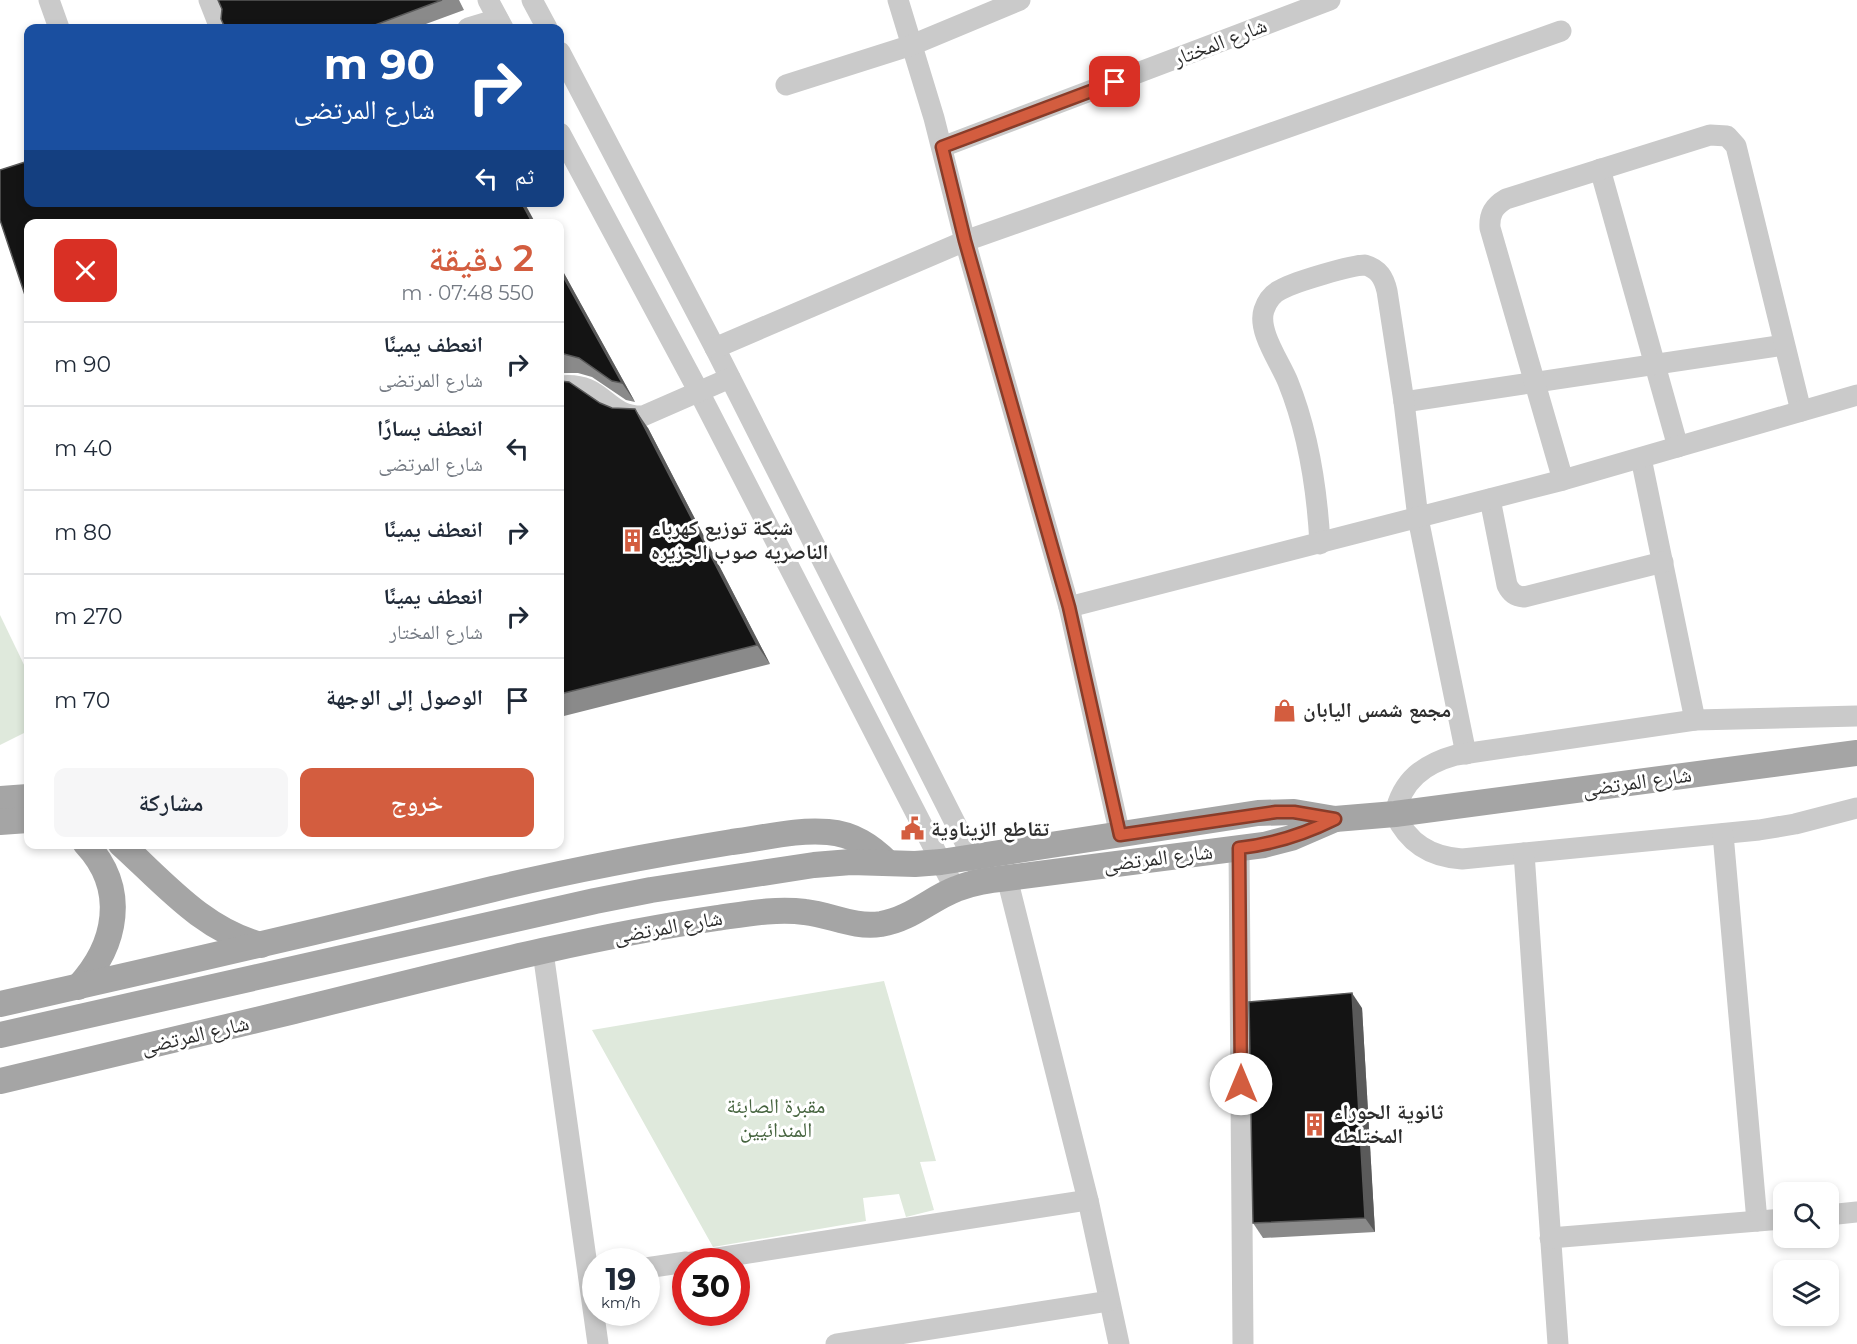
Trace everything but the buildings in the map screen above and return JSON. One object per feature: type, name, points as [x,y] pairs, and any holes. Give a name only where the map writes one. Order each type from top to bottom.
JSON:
[{"type":"main road","name":"شارع المرتضى","points":[[0,1035],[651,890],[814,865],[851,862],[915,864],[941,862],[1276,812],[1294,812],[1335,819],[1395,814],[1857,753]]},
{"type":"main road","points":[[0,799],[24,797]]},
{"type":"main road","name":"شارع المرتضى","points":[[0,1081],[284,1014],[419,979],[543,951],[690,922],[750,914],[802,912],[852,924],[882,924],[910,915],[955,889],[996,879],[1285,840],[1335,819]]},
{"type":"main road","points":[[0,822],[24,820]]},
{"type":"main road","points":[[0,1004],[537,879],[661,853],[811,832],[828,832],[853,837],[876,851],[888,863]]},
{"type":"main road","points":[[78,987],[93,971],[100,959],[110,934],[112,914],[109,880],[90,849]]},
{"type":"main road","points":[[127,849],[204,919],[231,935],[261,945]]},
{"type":"main road","points":[[537,879],[546,912]]},
{"type":"street","points":[[49,0],[58,24]]},
{"type":"street","points":[[209,0],[218,24]]},
{"type":"street","points":[[532,0],[545,24]]},
{"type":"street","points":[[898,0],[942,147],[965,241],[1069,607],[1120,835]]},
{"type":"street","points":[[786,85],[912,45],[1020,0]]},
{"type":"street","name":"شارع المختار","points":[[942,147],[1330,0]]},
{"type":"street","points":[[477,24],[496,16]]},
{"type":"street","points":[[715,348],[965,241],[1561,31]]},
{"type":"street","points":[[564,60],[715,348],[972,857],[996,879],[1088,1200],[1119,1344]]},
{"type":"street","points":[[1563,480],[1490,228],[1491,214],[1500,202],[1506,199],[1710,135],[1721,134],[1732,140],[1738,153],[1801,411]]},
{"type":"street","points":[[564,140],[699,392],[955,889]]},
{"type":"street","points":[[1600,169],[1678,447]]},
{"type":"street","points":[[1320,544],[1318,509],[1307,441],[1288,383],[1263,328],[1262,318],[1268,301],[1282,289],[1365,265],[1377,270],[1385,282],[1387,291],[1404,402],[1418,518],[1466,754]]},
{"type":"street","points":[[1404,402],[1784,345]]},
{"type":"street","points":[[564,386],[576,385],[593,390],[619,412],[635,416],[651,413],[730,378]]},
{"type":"street","points":[[1069,607],[1563,480],[1857,395]]},
{"type":"street","points":[[1641,458],[1695,720]]},
{"type":"street","points":[[1490,499],[1507,585],[1519,597],[1663,562]]},
{"type":"street","points":[[1857,716],[1695,720],[1466,754],[1435,762],[1416,774],[1401,792],[1395,814],[1411,840],[1426,851],[1438,856],[1462,859],[1723,834],[1795,824],[1857,808]]},
{"type":"street","points":[[1723,834],[1757,1221]]},
{"type":"street","points":[[1239,848],[1243,1344]]},
{"type":"street","points":[[1524,853],[1558,1344]]},
{"type":"street","points":[[543,951],[588,1248]]},
{"type":"street","points":[[750,1253],[1088,1200]]},
{"type":"street","points":[[1839,1214],[1857,1212]]},
{"type":"street","points":[[1550,1238],[1773,1219]]},
{"type":"street","points":[[836,1344],[1108,1300]]},
{"type":"street","points":[[596,1326],[598,1344]]},
{"type":"green space","points":[[0,615],[24,665],[24,733],[0,745]]},
{"type":"green space","name":"مقبرة الصابئة المندائيين","points":[[884,981],[936,1161],[920,1162],[934,1210],[906,1217],[899,1194],[863,1198],[866,1221],[713,1247],[592,1030]]},
{"type":"place","name":"شبكة توزيع كهرباء الناصريه صوب الجزيره","points":[[633,540]]},
{"type":"place","name":"مجمع شمس اليابان","points":[[1285,710]]},
{"type":"place","name":"تقاطع الزيناوية","points":[[913,829]]},
{"type":"place","name":"ثانوية الحوراء المختلطه","points":[[1315,1124]]},
{"type":"route","points":[[1115,82],[942,147],[997,358],[1069,607],[1120,835],[1258,813],[1294,812],[1335,819],[1278,842],[1239,848],[1241,1084]]}]
